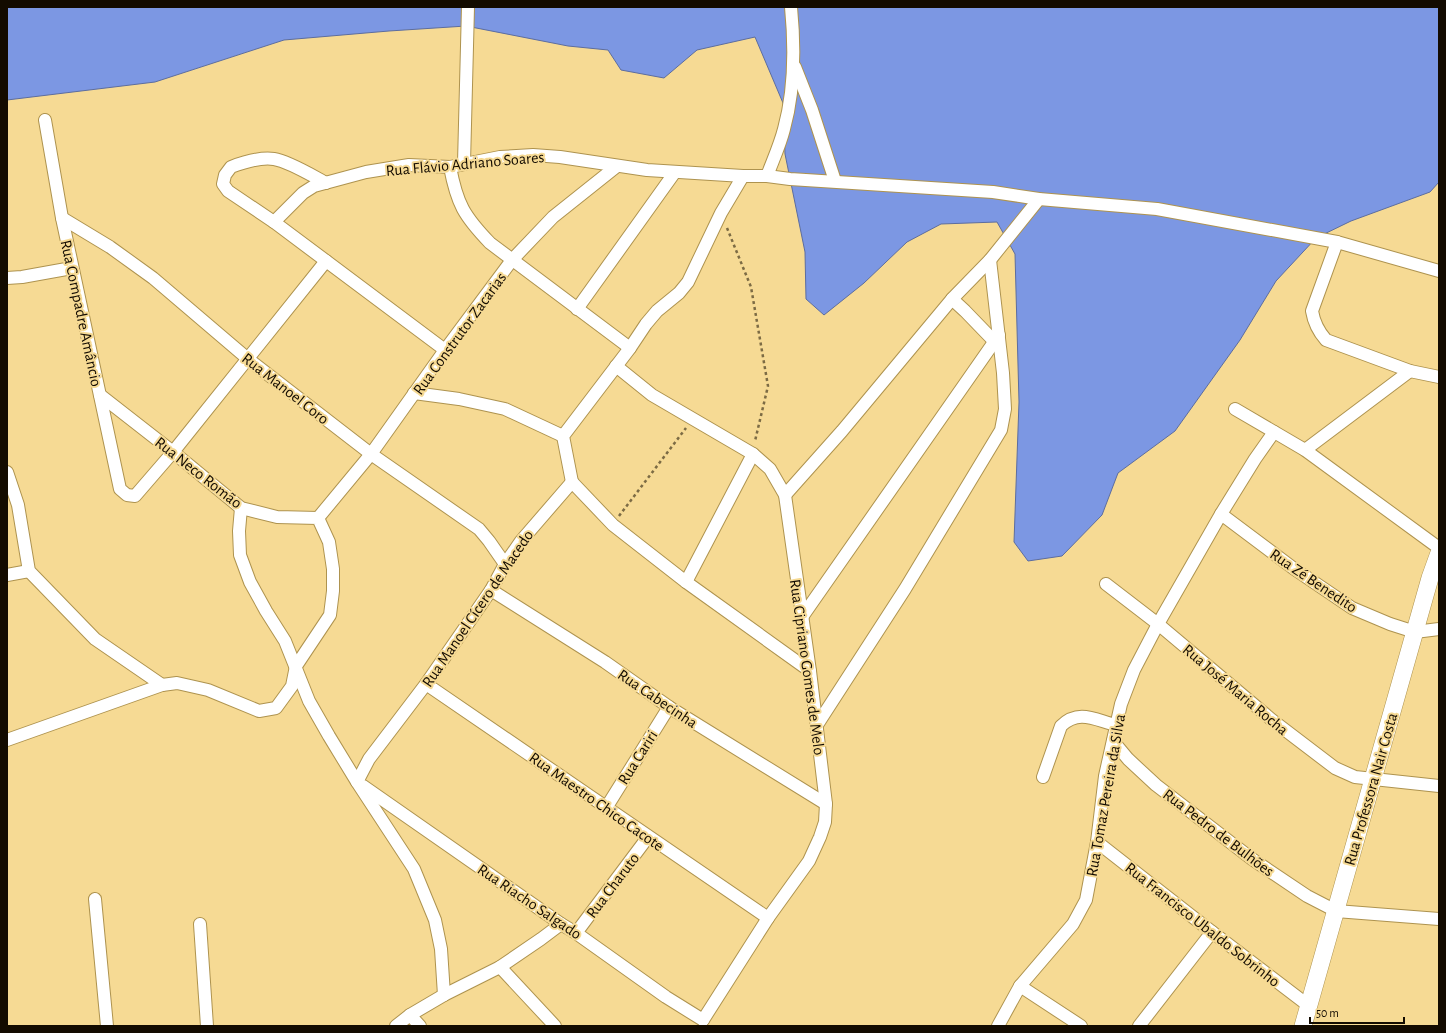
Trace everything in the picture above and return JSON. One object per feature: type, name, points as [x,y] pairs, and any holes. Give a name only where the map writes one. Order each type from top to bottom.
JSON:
[{"type":"main road","name":"Rua Professora Nair Costa","points":[[1303,1026],[1430,578],[1439,553]]},
{"type":"street","points":[[464,163],[468,7]]},
{"type":"street","points":[[767,176],[784,129],[793,88],[794,64],[791,7]]},
{"type":"street","points":[[794,64],[812,110],[835,181]]},
{"type":"street","name":"Rua Compadre Amâncio","points":[[45,120],[72,268],[120,489],[127,495],[135,496],[173,452]]},
{"type":"street","name":"Rua Flávio Adriano Soares","points":[[274,222],[303,194],[314,186],[366,172],[409,165],[450,167],[464,163],[533,155],[560,157],[647,170],[767,176],[892,187],[993,192],[1039,199],[1157,210],[1338,242],[1439,271]]},
{"type":"street","points":[[326,183],[298,168],[274,159],[251,160],[230,167],[225,175],[223,184],[228,191],[274,222],[445,350]]},
{"type":"street","name":"Rua Construtor Zacarias","points":[[318,518],[371,454],[445,350],[512,260],[553,218],[617,166]]},
{"type":"street","points":[[450,167],[453,183],[461,208],[472,224],[490,243],[630,348]]},
{"type":"street","points":[[577,308],[675,172]]},
{"type":"street","points":[[743,176],[721,213],[688,282],[679,293],[657,311],[646,324],[630,348],[563,436],[572,482],[613,525],[686,582],[810,671]]},
{"type":"street","points":[[785,495],[837,436],[952,299],[990,260],[1039,199]]},
{"type":"street","name":"Rua Manoel Coro","points":[[62,218],[110,247],[147,274],[248,358],[371,454],[479,529],[505,564]]},
{"type":"street","points":[[1338,242],[1312,311],[1313,320],[1319,332],[1326,340],[1410,371],[1439,378]]},
{"type":"street","points":[[817,725],[905,589],[1001,430],[1004,409],[1003,373],[996,338],[990,260]]},
{"type":"street","points":[[173,452],[326,261]]},
{"type":"street","points":[[7,278],[22,277],[72,268]]},
{"type":"street","points":[[952,299],[996,338]]},
{"type":"street","points":[[802,617],[996,338]]},
{"type":"street","name":"Rua Cipriano Gomes de Melo","points":[[616,366],[652,395],[730,440],[752,454],[770,469],[785,495],[810,671],[826,804],[825,822],[809,861],[768,918],[704,1023]]},
{"type":"street","points":[[1305,450],[1410,371]]},
{"type":"street","points":[[414,394],[459,399],[506,409],[563,436]]},
{"type":"street","name":"Rua Neco Romão","points":[[100,395],[241,508],[277,517],[318,518]]},
{"type":"street","points":[[1235,409],[1305,450],[1439,548]]},
{"type":"street","name":"Rua Tomaz Pereira da Silva","points":[[998,1026],[1020,986],[1073,924],[1086,900],[1097,842],[1105,776],[1112,741],[1121,704],[1134,670],[1158,624],[1221,514],[1255,459],[1274,432]]},
{"type":"street","points":[[686,582],[752,454]]},
{"type":"street","points":[[7,472],[18,505],[29,571],[95,639],[162,685]]},
{"type":"street","name":"Rua Manoel Cícero de Macedo","points":[[357,782],[368,759],[426,684],[491,590],[520,541],[572,482]]},
{"type":"street","points":[[241,508],[239,531],[240,555],[250,582],[285,641],[309,701],[357,782],[414,869],[435,920],[442,949],[444,995]]},
{"type":"street","name":"Rua Zé Benedito","points":[[1221,514],[1293,568],[1352,608],[1390,624],[1415,632]]},
{"type":"street","points":[[7,740],[162,685],[177,683],[208,690],[259,711],[276,708],[292,686],[296,666],[330,615],[333,591],[333,569],[329,542],[318,518]]},
{"type":"street","points":[[7,575],[29,571]]},
{"type":"street","name":"Rua José Maria Rocha","points":[[1106,584],[1158,624],[1272,720],[1335,768],[1355,777],[1439,786]]},
{"type":"street","name":"Rua Cabecinha","points":[[491,590],[605,662],[669,707],[826,804]]},
{"type":"street","points":[[1415,632],[1439,629]]},
{"type":"street","name":"Rua Maestro Chico Cacote","points":[[426,684],[768,918]]},
{"type":"street","name":"Rua Cariri","points":[[606,808],[669,707]]},
{"type":"street","points":[[1043,777],[1061,726],[1067,720],[1080,716],[1116,725]]},
{"type":"street","name":"Rua Pedro de Bulhões","points":[[1112,741],[1128,759],[1156,785],[1252,859],[1307,896],[1336,911]]},
{"type":"street","name":"Rua Riacho Salgado","points":[[357,782],[704,1023]]},
{"type":"street","name":"Rua Charuto","points":[[576,933],[648,837]]},
{"type":"street","name":"Rua Francisco Ubaldo Sobrinho","points":[[1097,842],[1309,1006]]},
{"type":"street","points":[[95,899],[107,1026]]},
{"type":"street","points":[[1336,911],[1439,919]]},
{"type":"street","points":[[200,924],[207,1026]]},
{"type":"street","points":[[396,1026],[410,1015],[444,995],[500,967],[541,940],[561,924]]},
{"type":"street","points":[[1139,1026],[1212,932]]},
{"type":"street","points":[[500,967],[555,1026]]},
{"type":"street","points":[[1020,986],[1081,1026]]},
{"type":"street","points":[[410,1015],[420,1026]]},
{"type":"path","points":[[721,213],[751,287],[768,386],[752,454]]},
{"type":"path","points":[[613,525],[693,419]]},
{"type":"water","points":[[7,7],[1439,7],[1439,182],[1430,192],[1351,221],[1316,238],[1276,281],[1240,340],[1175,431],[1118,473],[1102,515],[1062,556],[1028,561],[1014,542],[1019,402],[1015,254],[997,222],[941,224],[907,242],[864,283],[824,315],[806,299],[805,252],[785,154],[783,103],[755,37],[697,50],[664,78],[621,70],[608,50],[568,46],[466,26],[389,31],[284,40],[155,82],[7,100]]}]
